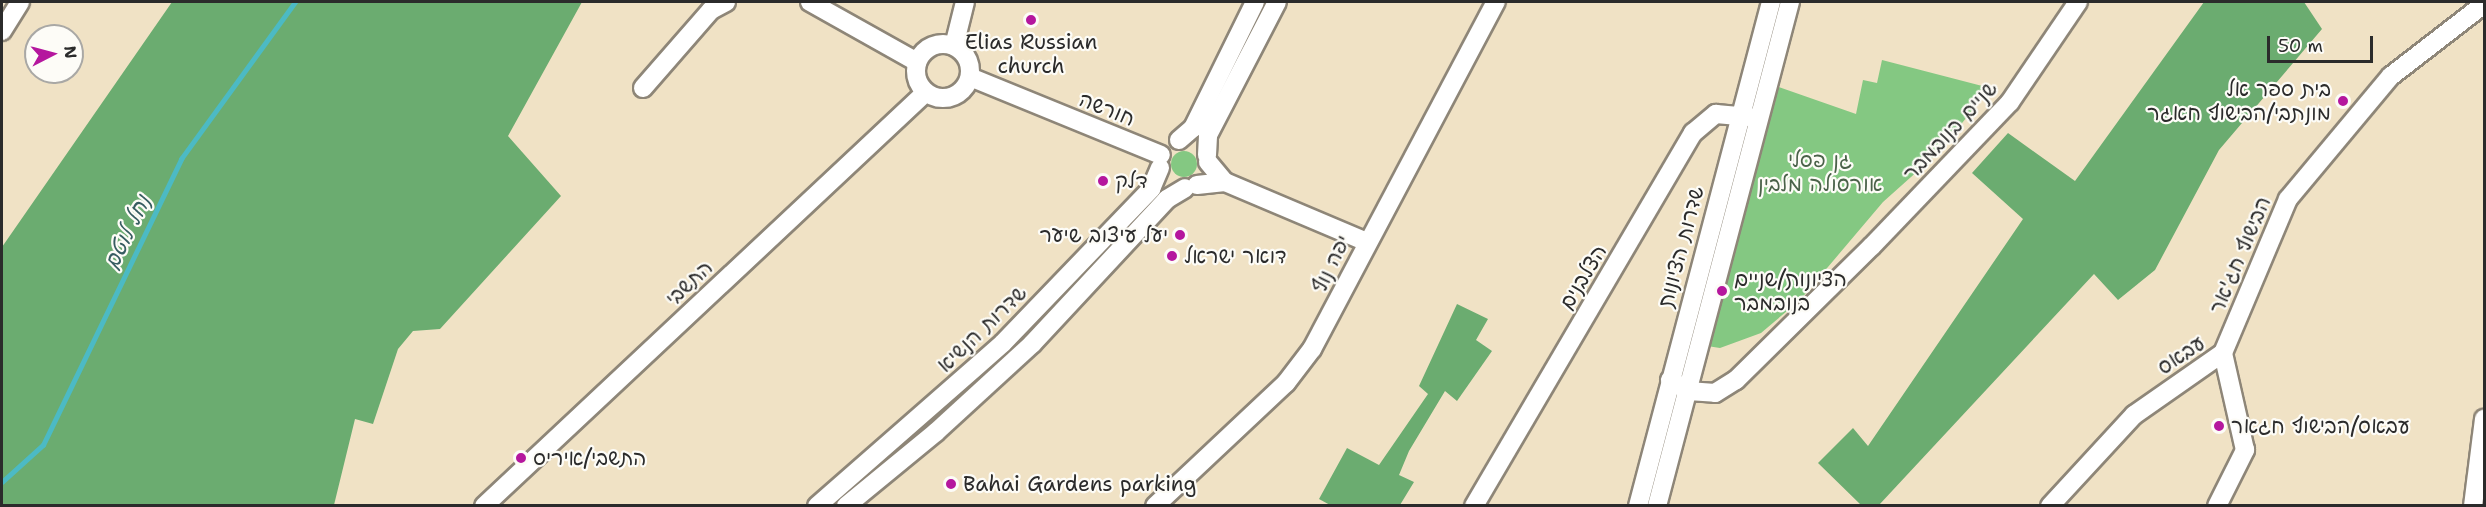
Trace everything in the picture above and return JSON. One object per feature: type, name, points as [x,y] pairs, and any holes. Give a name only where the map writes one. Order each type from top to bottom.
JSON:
[{"type":"street","points":[[2,31],[20,2]]},
{"type":"street","points":[[643,88],[711,10],[726,2]]},
{"type":"street","points":[[810,2],[917,62]]},
{"type":"street","points":[[954,46],[965,2]]},
{"type":"street","points":[[1225,182],[1191,187],[1171,185],[1160,162],[1167,145],[1179,140],[1193,128],[1255,2]]},
{"type":"street","points":[[1191,187],[1206,175],[1209,135],[1277,2]]},
{"type":"street","name":"יפה נוף","points":[[1155,506],[1286,383],[1324,330],[1367,242],[1496,2]]},
{"type":"street","name":"שדרות הציונות","points":[[1657,506],[1690,385],[1749,116],[1771,2]]},
{"type":"street","name":"שדרות הציונות","points":[[1638,506],[1670,380],[1749,116],[1790,2]]},
{"type":"street","name":"שניים בנובמבר","points":[[1670,380],[1690,385],[1736,380],[1872,246],[2010,102],[2078,2]]},
{"type":"street","name":"הבישוף חג'אר","points":[[2223,353],[2288,199],[2391,76],[2484,4]]},
{"type":"street","points":[[936,44],[954,46],[965,55],[970,77],[960,93],[952,97],[933,97],[925,93],[916,78],[917,62],[936,44]]},
{"type":"street","name":"חורשה","points":[[970,77],[1160,162]]},
{"type":"street","name":"התשבי","points":[[484,506],[925,93]]},
{"type":"street","name":"הצלבנים","points":[[1474,506],[1693,134],[1716,114],[1749,116]]},
{"type":"street","points":[[1179,140],[1196,142],[1225,182],[1367,242]]},
{"type":"street","name":"שדרות הנשיא","points":[[817,506],[1002,344],[1151,189],[1160,162]]},
{"type":"street","name":"שדרות הנשיא","points":[[846,506],[936,432],[1032,344],[1167,199],[1191,187]]},
{"type":"street","name":"עבאס","points":[[2050,506],[2134,415],[2223,353],[2245,450],[2217,506]]},
{"type":"street","points":[[2473,506],[2484,419]]},
{"type":"green space","points":[[172,2],[582,2],[508,136],[561,196],[440,329],[413,331],[398,349],[373,424],[355,419],[334,505],[2,505],[2,247]]},
{"type":"green space","points":[[2204,2],[2304,2],[2322,29],[2219,150],[2155,270],[2118,300],[2094,274],[1879,505],[1861,505],[1818,463],[1853,428],[1868,446],[2023,219],[1972,173],[2008,133],[2075,181]]},
{"type":"green space","name":"גן פסלי אורסולה מלבין","points":[[1882,60],[1990,88],[1939,152],[1883,202],[1800,300],[1761,333],[1720,348],[1707,346],[1773,85],[1856,114],[1863,80],[1877,83]]},
{"type":"green space","points":[[1184,151],[1193,155],[1197,164],[1193,173],[1184,177],[1175,173],[1171,164],[1175,155]]},
{"type":"green space","points":[[1457,304],[1488,319],[1476,340],[1492,351],[1457,401],[1445,391],[1409,451],[1399,475],[1414,482],[1400,505],[1330,505],[1319,499],[1347,448],[1379,465],[1428,394],[1419,386]]},
{"type":"waterway","name":"נחל לוטם","points":[[2,482],[43,445],[181,159],[295,2]]},
{"type":"place","name":"Elias Russian church","points":[[1031,20]]},
{"type":"place","name":"בית ספר אל מונתבי/הבישוף חאגר","points":[[2343,101]]},
{"type":"place","name":"דלק","points":[[1103,181]]},
{"type":"place","name":"יעל עיצוב שיער","points":[[1180,235]]},
{"type":"place","name":"דואר ישראל","points":[[1172,256]]},
{"type":"place","name":"הציונות/שניים בנובמבר","points":[[1722,291]]},
{"type":"place","name":"עבאס/הבישוף חגאר","points":[[2219,426]]},
{"type":"place","name":"התשבי/איריס","points":[[521,458]]},
{"type":"place","name":"Bahai Gardens parking","points":[[951,484]]}]
